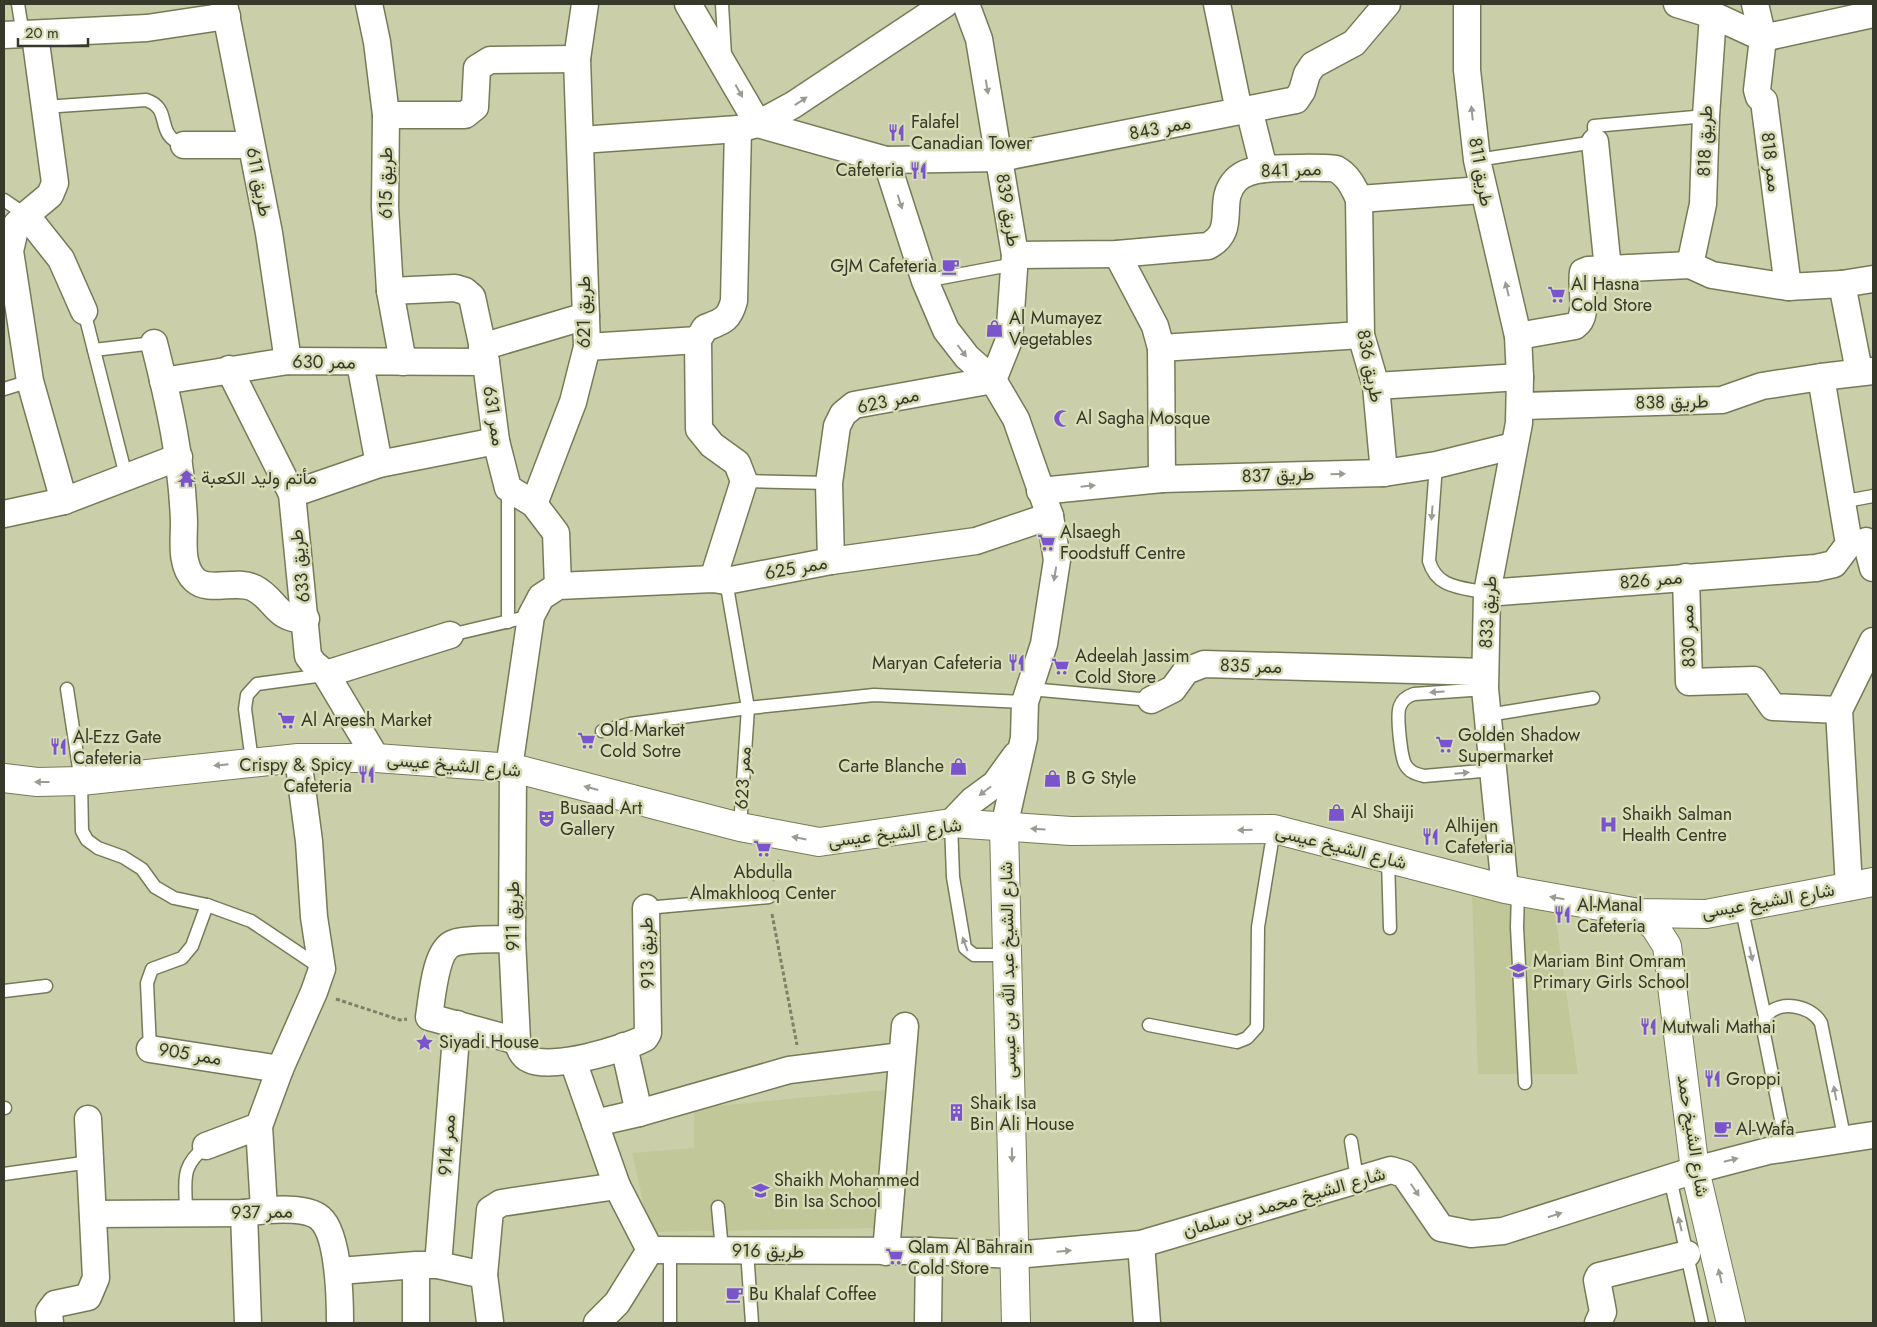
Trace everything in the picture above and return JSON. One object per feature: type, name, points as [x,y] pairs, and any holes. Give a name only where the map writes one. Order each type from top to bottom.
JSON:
[{"type":"street","name":"طريق 615","points":[[369,4],[377,42],[386,115],[384,207],[390,292],[404,362]]},
{"type":"street","name":"طريق 621","points":[[534,504],[573,402],[586,347],[577,59],[585,4]]},
{"type":"street","points":[[688,4],[725,66],[748,127],[734,301],[730,315],[720,322],[704,328],[698,340],[699,429],[712,446],[737,463],[744,481]]},
{"type":"street","points":[[581,140],[748,127],[793,106],[945,4]]},
{"type":"street","name":"طريق 839","points":[[966,4],[979,39],[1000,158],[1015,260],[1009,340],[993,380]]},
{"type":"street","points":[[1217,4],[1244,110],[1264,169]]},
{"type":"street","name":"ممر 843","points":[[748,127],[886,160],[1000,158],[1296,100],[1313,65],[1354,43],[1387,4]]},
{"type":"street","name":"طريق 811","points":[[1467,4],[1467,70],[1477,160],[1482,190],[1518,336]]},
{"type":"street","points":[[1678,4],[1712,15],[1763,38],[1873,14]]},
{"type":"street","name":"ممر 818","points":[[1755,4],[1763,38],[1757,90],[1759,97],[1764,101],[1788,287]]},
{"type":"street","points":[[64,501],[30,381],[10,251],[16,225],[50,195],[55,183],[44,107],[20,35],[147,28],[225,10]]},
{"type":"street","name":"طريق 611","points":[[225,10],[269,233],[288,361]]},
{"type":"street","name":"طريق 818","points":[[1690,265],[1703,204],[1712,15]]},
{"type":"street","points":[[386,115],[465,115],[473,112],[475,108],[477,68],[490,60],[577,59]]},
{"type":"street","points":[[1595,142],[1608,269]]},
{"type":"street","points":[[184,145],[252,145]]},
{"type":"street","points":[[886,160],[925,281],[946,330],[967,357],[993,380],[1016,419],[1050,516],[1057,560],[1044,644],[1028,696],[1024,738],[1004,827]]},
{"type":"street","name":"ممر 841","points":[[1015,260],[1208,246],[1219,240],[1224,232],[1228,195],[1234,182],[1243,174],[1264,169],[1335,169],[1349,180],[1360,199]]},
{"type":"street","points":[[1360,199],[1482,190]]},
{"type":"street","name":"طريق 836","points":[[1360,199],[1361,335],[1376,386],[1384,472]]},
{"type":"street","points":[[26,215],[61,259],[84,311]]},
{"type":"street","points":[[1117,254],[1155,326],[1161,348],[1162,479]]},
{"type":"street","points":[[1518,336],[1575,326],[1580,323],[1583,317],[1583,272],[1588,270],[1690,265],[1712,275],[1788,287],[1842,284],[1873,279]]},
{"type":"street","points":[[1842,284],[1866,371]]},
{"type":"street","name":"ممر 631","points":[[390,292],[455,288],[465,291],[472,297],[484,355],[496,441],[508,488]]},
{"type":"street","name":"ممر 630","points":[[163,381],[288,361],[404,362],[484,355],[586,316]]},
{"type":"street","points":[[1161,348],[1361,335]]},
{"type":"street","name":"طريق 833","points":[[1511,890],[1493,770],[1485,680],[1487,593],[1513,446],[1519,423],[1520,377],[1518,336]]},
{"type":"street","points":[[586,347],[698,340]]},
{"type":"street","points":[[154,343],[178,458],[183,510],[184,557],[190,573],[196,581],[206,585],[248,585],[260,591],[284,616],[294,620],[306,619]]},
{"type":"street","points":[[360,362],[380,464]]},
{"type":"street","name":"طريق 633","points":[[229,369],[292,494],[306,619],[308,656],[326,674],[376,758]]},
{"type":"street","name":"طريق 838","points":[[1520,406],[1722,400],[1762,386],[1866,371]]},
{"type":"street","points":[[1376,386],[1520,377]]},
{"type":"street","points":[[1821,377],[1841,502],[1863,542],[1873,568]]},
{"type":"street","name":"ممر 623","points":[[831,561],[829,483],[837,426],[843,414],[854,405],[993,380]]},
{"type":"street","points":[[292,494],[380,464],[496,441]]},
{"type":"street","name":"طريق 837","points":[[1040,491],[1162,479],[1384,472],[1436,465],[1513,446]]},
{"type":"street","points":[[4,514],[64,501],[126,476],[178,458]]},
{"type":"street","name":"ممر 623","points":[[720,580],[744,481]]},
{"type":"street","points":[[508,488],[534,504],[556,533],[534,605]]},
{"type":"street","name":"ممر 625","points":[[534,605],[720,580],[831,561],[976,541],[1050,516]]},
{"type":"street","name":"ممر 826","points":[[1487,593],[1816,568],[1834,564],[1863,542]]},
{"type":"street","name":"ممر 830","points":[[1686,577],[1689,682],[1754,680],[1773,707],[1839,710]]},
{"type":"street","name":"طريق 911","points":[[523,1050],[512,939],[511,768],[534,605]]},
{"type":"street","points":[[326,674],[450,635]]},
{"type":"street","points":[[1861,884],[1839,710],[1873,641]]},
{"type":"street","name":"ممر 835","points":[[1151,700],[1173,689],[1186,671],[1204,664],[1485,680]]},
{"type":"street","points":[[951,823],[972,801],[995,784],[1013,762],[1024,738]]},
{"type":"street","points":[[248,1323],[259,1126],[280,1069],[318,980],[309,841],[298,758]]},
{"type":"street","name":"شارع الشيخ عيسى","points":[[4,778],[37,782],[81,781],[252,761],[298,758],[376,758],[511,768],[740,827],[820,842],[951,823],[1071,831],[1274,829],[1511,890],[1639,913],[1706,914],[1861,884]]},
{"type":"street","name":"شارع الشيخ عبد الله بن عيسى","points":[[1004,827],[1016,1323]]},
{"type":"street","name":"طريق 913","points":[[523,1050],[549,1063],[573,1061],[645,1038],[648,1033],[646,908]]},
{"type":"street","name":"شارع الشيخ حمد","points":[[1639,913],[1655,927],[1667,946],[1682,1174],[1731,1323]]},
{"type":"street","points":[[1667,946],[1675,935],[1706,914]]},
{"type":"street","points":[[512,939],[454,943],[445,950],[439,962],[429,1017],[456,1024],[523,1050]]},
{"type":"street","name":"ممر 914","points":[[416,1323],[427,1265],[456,1024]]},
{"type":"street","points":[[886,1252],[905,1026]]},
{"type":"street","points":[[624,1046],[639,1113]]},
{"type":"street","name":"ممر 905","points":[[150,1049],[280,1069]]},
{"type":"street","points":[[595,1123],[639,1113],[801,1068],[902,1056]]},
{"type":"street","points":[[573,1061],[617,1186],[660,1250],[617,1313],[597,1323]]},
{"type":"street","points":[[50,1323],[49,1312],[55,1304],[88,1297],[96,1278],[88,1119]]},
{"type":"street","points":[[206,1146],[259,1126]]},
{"type":"street","name":"شارع الشيخ محمد بن سلمان","points":[[1015,1256],[1142,1244],[1391,1170],[1404,1174],[1440,1228],[1471,1234],[1503,1232],[1682,1174],[1787,1148],[1845,1141],[1873,1135]]},
{"type":"street","points":[[490,1323],[484,1275],[490,1210],[501,1203],[617,1186]]},
{"type":"street","name":"ممر 937","points":[[94,1214],[254,1211],[310,1212],[321,1219],[328,1230],[339,1271],[340,1323]]},
{"type":"street","points":[[1142,1244],[1147,1323]]},
{"type":"street","name":"طريق 916","points":[[660,1250],[886,1252],[929,1250],[1015,1256]]},
{"type":"street","points":[[928,1323],[929,1250]]},
{"type":"street","points":[[1598,1323],[1603,1312],[1597,1278],[1687,1254]]},
{"type":"street","points":[[339,1271],[427,1265],[484,1275]]},
{"type":"lane","points":[[18,4],[20,35]]},
{"type":"lane","points":[[722,4],[725,66]]},
{"type":"lane","points":[[44,107],[146,100],[154,102],[161,110],[167,134],[172,141],[184,145]]},
{"type":"lane","points":[[1477,160],[1595,142],[1594,126],[1706,116]]},
{"type":"lane","points":[[4,200],[26,215]]},
{"type":"lane","points":[[925,281],[1015,260]]},
{"type":"lane","points":[[84,311],[126,476]]},
{"type":"lane","points":[[94,350],[154,343]]},
{"type":"lane","points":[[4,389],[30,381]]},
{"type":"lane","points":[[1436,465],[1429,561],[1432,573],[1441,582],[1487,593]]},
{"type":"lane","points":[[744,481],[829,483]]},
{"type":"lane","name":"ممر 631","points":[[508,488],[534,605]]},
{"type":"lane","points":[[1841,502],[1873,496]]},
{"type":"lane","name":"ممر 623","points":[[720,580],[748,708],[740,827]]},
{"type":"lane","points":[[450,635],[534,605]]},
{"type":"lane","points":[[252,761],[244,708],[247,695],[257,684],[326,674]]},
{"type":"lane","points":[[1485,680],[1408,696],[1400,704],[1398,716],[1403,758],[1410,770],[1416,774],[1424,776],[1493,770]]},
{"type":"lane","points":[[68,689],[81,781],[82,831],[86,840],[98,848],[123,857],[142,869],[155,887],[174,898],[207,905],[250,921],[318,980]]},
{"type":"lane","name":"ممر 835","points":[[602,731],[630,724],[748,708],[874,696],[1028,696],[1151,700]]},
{"type":"lane","points":[[1488,715],[1593,698]]},
{"type":"lane","points":[[951,823],[953,877],[965,948],[974,955],[1007,954]]},
{"type":"lane","points":[[1149,1026],[1237,1042],[1247,1038],[1257,1027],[1258,926],[1274,829]]},
{"type":"lane","points":[[1388,859],[1390,928]]},
{"type":"lane","points":[[1511,890],[1517,927],[1525,1083]]},
{"type":"lane","name":"طريق 913","points":[[646,908],[769,897]]},
{"type":"lane","name":"ممر 905","points":[[150,1049],[147,984],[152,969],[182,958],[192,946],[207,905]]},
{"type":"lane","points":[[1741,906],[1765,1017],[1763,1029],[1787,1148]]},
{"type":"lane","points":[[4,991],[46,986]]},
{"type":"lane","points":[[1765,1017],[1776,1008],[1801,1007],[1814,1013],[1818,1018],[1823,1029],[1845,1141]]},
{"type":"lane","points":[[1351,1141],[1357,1179]]},
{"type":"lane","points":[[186,1212],[186,1170],[193,1156],[206,1146]]},
{"type":"lane","points":[[4,1174],[90,1162]]},
{"type":"lane","points":[[1682,1174],[1687,1254],[1702,1323]]},
{"type":"lane","points":[[718,1208],[734,1251],[752,1323]]},
{"type":"lane","points":[[660,1250],[670,1323]]},
{"type":"path","points":[[785,836],[769,897],[801,1068]]},
{"type":"path","points":[[318,980],[400,1020],[429,1017]]},
{"type":"shaded area","name":"Mariam Bint Omram Primary Girls School","points":[[1472,896],[1554,907],[1578,1074],[1478,1074]]},
{"type":"shaded area","name":"Shaikh Mohammed Bin Isa School","points":[[885,1090],[877,1228],[650,1232],[632,1153],[694,1148],[694,1108]]},
{"type":"place","name":"Falafel Canadian Tower","points":[[897,132]]},
{"type":"place","name":"Cafeteria","points":[[918,170]]},
{"type":"place","name":"GJM Cafeteria","points":[[951,266]]},
{"type":"place","name":"Al Hasna Cold Store","points":[[1557,294]]},
{"type":"place","name":"Al Mumayez Vegetables","points":[[995,328]]},
{"type":"place","name":"Al Sagha Mosque","points":[[1062,418]]},
{"type":"place","name":"مأتم وليد الكعبة","points":[[187,478]]},
{"type":"place","name":"Alsaegh Foodstuff Centre","points":[[1046,542]]},
{"type":"place","name":"Maryan Cafeteria","points":[[1016,663]]},
{"type":"place","name":"Adeelah Jassim Cold Store","points":[[1061,666]]},
{"type":"place","name":"Al Areesh Market","points":[[287,720]]},
{"type":"place","name":"Old Market Cold Sotre","points":[[586,740]]},
{"type":"place","name":"Golden Shadow Supermarket","points":[[1444,745]]},
{"type":"place","name":"Al-Ezz Gate Cafeteria","points":[[59,747]]},
{"type":"place","name":"Carte Blanche","points":[[958,766]]},
{"type":"place","name":"Crispy & Spicy Cafeteria","points":[[366,775]]},
{"type":"place","name":"B G Style","points":[[1052,778]]},
{"type":"place","name":"Al Shaiji","points":[[1337,812]]},
{"type":"place","name":"Busaad Art Gallery","points":[[546,818]]},
{"type":"place","name":"Shaikh Salman Health Centre","points":[[1608,824]]},
{"type":"place","name":"Alhijen Cafeteria","points":[[1431,836]]},
{"type":"place","name":"Abdulla Almakhlooq Center","points":[[763,849]]},
{"type":"place","name":"Al-Manal Cafeteria","points":[[1563,915]]},
{"type":"place","name":"Mariam Bint Omram Primary Girls School","points":[[1519,971]]},
{"type":"place","name":"Mutwali Mathai","points":[[1648,1027]]},
{"type":"place","name":"Siyadi House","points":[[425,1042]]},
{"type":"place","name":"Groppi","points":[[1712,1079]]},
{"type":"place","name":"Shaik Isa Bin Ali House","points":[[956,1113]]},
{"type":"place","name":"Al-Wafa","points":[[1722,1129]]},
{"type":"place","name":"Shaikh Mohammed Bin Isa School","points":[[760,1190]]},
{"type":"place","name":"Qlam Al Bahrain Cold Store","points":[[894,1257]]},
{"type":"place","name":"Bu Khalaf Coffee","points":[[735,1294]]}]
